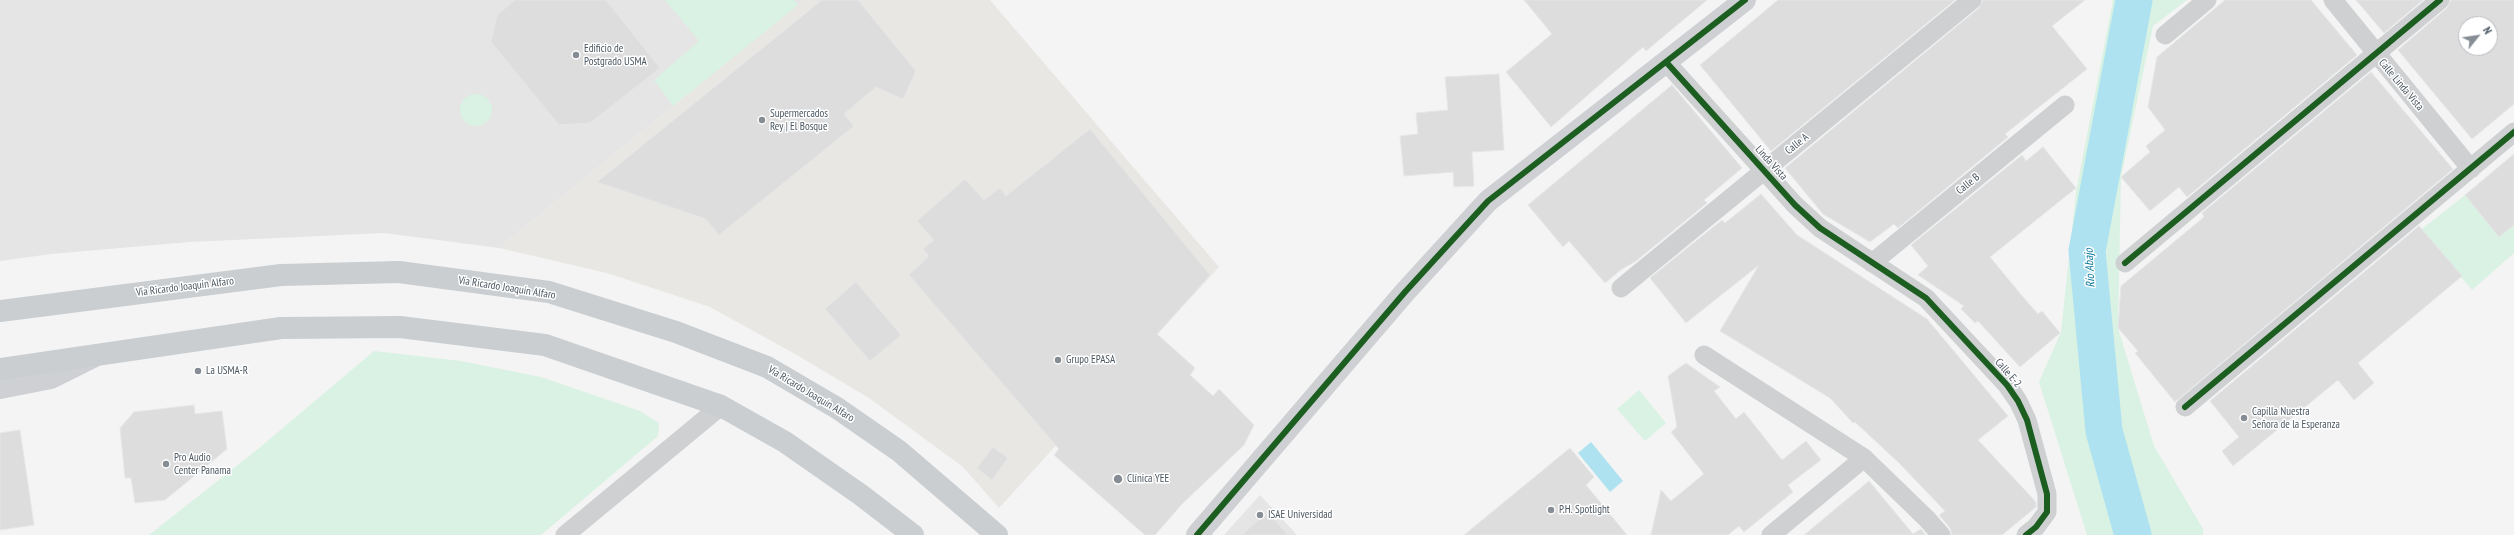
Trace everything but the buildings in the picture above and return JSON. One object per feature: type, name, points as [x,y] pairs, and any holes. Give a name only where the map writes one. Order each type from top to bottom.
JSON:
[{"type":"main road","name":"Vía Ricardo Joaquín Alfaro","points":[[0,311],[281,275],[399,272],[549,292],[676,332],[767,367],[837,408],[899,451],[996,535]]},
{"type":"main road","points":[[0,369],[281,328],[400,327],[545,345],[721,406],[785,442],[861,495],[913,535]]},
{"type":"street","points":[[1197,535],[1404,292],[1488,202],[1667,63],[1745,0]]},
{"type":"street","name":"Calle A","points":[[1621,288],[1972,0]]},
{"type":"street","points":[[2165,34],[2207,0]]},
{"type":"street","name":"Calle Linda Vista","points":[[2333,0],[2471,169]]},
{"type":"street","points":[[2125,263],[2440,0]]},
{"type":"street","name":"Linda Vista","points":[[1667,63],[1795,205],[1820,228],[1872,263]]},
{"type":"street","name":"Calle B","points":[[1872,263],[2065,105]]},
{"type":"street","points":[[2185,407],[2514,132]]},
{"type":"street","name":"Calle E-2","points":[[1872,263],[1926,298],[2007,384],[2018,401],[2027,420],[2047,494],[2047,512],[2036,527],[2026,535]]},
{"type":"street","points":[[1704,355],[1864,458],[1928,519],[1941,535]]},
{"type":"street","points":[[0,388],[51,378],[95,356]]},
{"type":"street","points":[[565,535],[721,406]]},
{"type":"street","points":[[1771,535],[1864,458]]},
{"type":"shaded area","points":[[0,0],[803,0],[499,248],[384,233],[190,242],[51,254],[0,261]]},
{"type":"shaded area","points":[[803,0],[990,0],[1219,267],[999,508],[963,467],[869,398],[795,354],[710,307],[607,273],[499,248]]},
{"type":"shaded area","name":"ISAE Universidad","points":[[1260,495],[1297,535],[1224,535]]},
{"type":"green space","points":[[665,0],[794,0],[798,5],[673,106],[654,80],[699,41]]},
{"type":"green space","points":[[2113,0],[2187,0],[2153,26],[2121,177],[2118,328],[2154,446],[2203,529],[2203,535],[2087,535],[2039,382],[2061,332],[2076,192]]},
{"type":"green space","points":[[473,94],[479,94],[489,101],[492,110],[491,116],[485,123],[479,126],[473,126],[463,119],[460,113],[460,107],[467,97]]},
{"type":"green space","points":[[2465,195],[2499,237],[2514,225],[2514,253],[2472,290],[2422,229]]},
{"type":"green space","points":[[374,351],[461,361],[541,377],[640,411],[659,423],[658,436],[541,535],[149,535],[258,449]]},
{"type":"green space","points":[[1639,390],[1666,423],[1645,441],[1617,409]]},
{"type":"water","points":[[1591,442],[1623,481],[1610,492],[1578,453]]},
{"type":"waterway","name":"Río Abajo","points":[[2133,535],[2104,431],[2087,251],[2134,0]]},
{"type":"cycle path","points":[[1197,535],[1405,292],[1488,201],[1745,0]]},
{"type":"cycle path","points":[[2125,263],[2440,0]]},
{"type":"cycle path","points":[[1667,63],[1795,205],[1820,228],[1926,298],[2007,385],[2018,401],[2027,420],[2047,494],[2047,512],[2036,527],[2026,535]]},
{"type":"cycle path","points":[[2185,407],[2514,132]]},
{"type":"place","name":"Edificio de Postgrado USMA","points":[[576,55]]},
{"type":"place","name":"Supermercados Rey | El Bosque","points":[[762,120]]},
{"type":"place","name":"Grupo EPASA","points":[[1058,360]]},
{"type":"place","name":"La USMA-R","points":[[198,371]]},
{"type":"place","name":"Capilla Nuestra Señora de la Esperanza","points":[[2244,418]]},
{"type":"place","name":"Pro Audio Center Panama","points":[[166,464]]},
{"type":"place","name":"Clínica YEE","points":[[1118,479]]},
{"type":"place","name":"P.H. Spotlight","points":[[1551,510]]},
{"type":"place","name":"ISAE Universidad","points":[[1260,515]]}]
